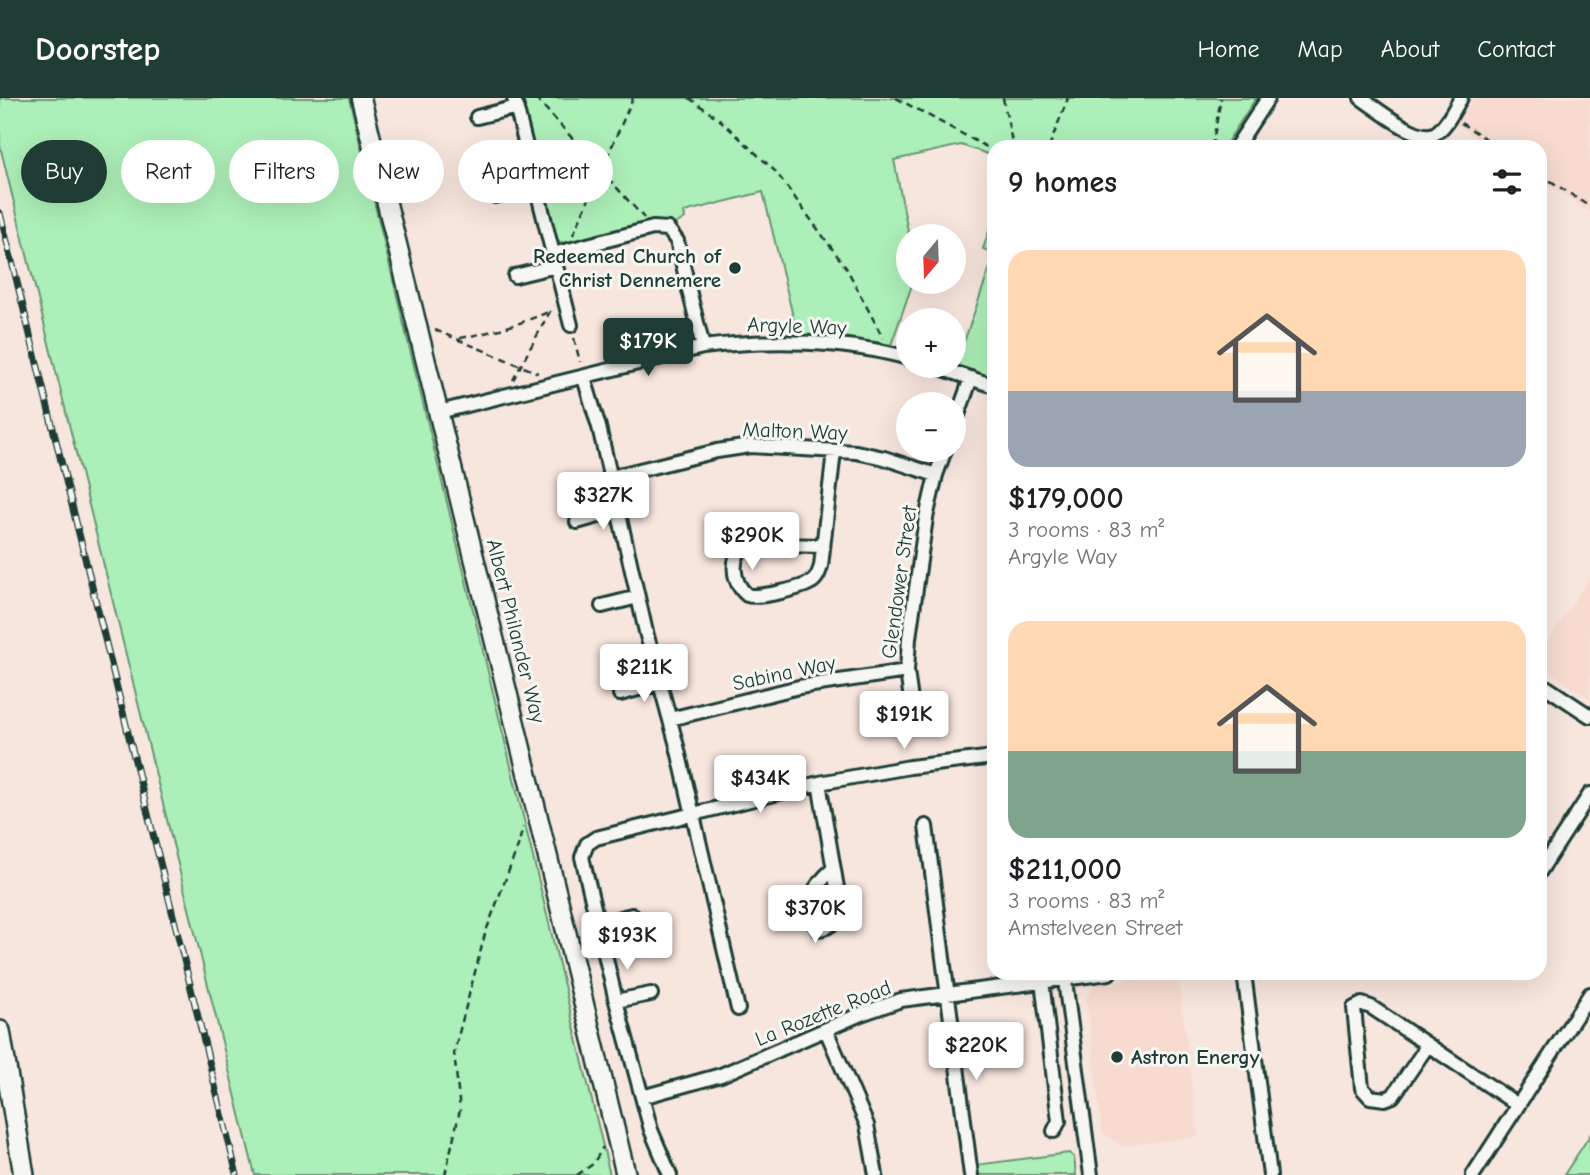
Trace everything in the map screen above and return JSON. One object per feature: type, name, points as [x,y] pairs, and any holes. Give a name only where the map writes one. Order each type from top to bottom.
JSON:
[{"type":"main road","points":[[0,1031],[24,1175]]},
{"type":"street","name":"Albert Philander Way","points":[[361,98],[626,1175]]},
{"type":"street","points":[[1241,140],[1268,98]]},
{"type":"street","points":[[1361,98],[1420,135],[1438,131],[1461,98]]},
{"type":"street","points":[[477,117],[516,103],[525,140]]},
{"type":"street","points":[[541,203],[570,325]]},
{"type":"street","points":[[515,276],[555,260],[573,248],[653,229],[668,229],[677,241],[703,347]]},
{"type":"street","name":"Argyle Way","points":[[439,412],[703,347],[771,342],[857,348],[896,354]]},
{"type":"street","points":[[966,376],[987,384]]},
{"type":"street","points":[[584,378],[611,477],[738,1009]]},
{"type":"street","points":[[966,392],[971,378]]},
{"type":"street","name":"Malton Way","points":[[611,477],[734,447],[779,446],[856,452],[936,475]]},
{"type":"street","points":[[822,545],[757,542],[747,544],[735,560],[739,586],[743,593],[751,597],[814,581],[819,573],[834,451]]},
{"type":"street","name":"Glendower Street","points":[[914,722],[907,671],[909,638],[922,537],[941,462]]},
{"type":"street","points":[[577,522],[619,510]]},
{"type":"street","points":[[602,606],[638,597]]},
{"type":"street","name":"Sabina Way","points":[[670,719],[799,687],[907,671]]},
{"type":"street","points":[[620,694],[660,683]]},
{"type":"street","points":[[1547,688],[1590,716]]},
{"type":"street","points":[[670,1175],[657,1147],[616,1001],[582,857],[584,847],[596,838],[819,783],[910,767],[987,758]]},
{"type":"street","points":[[819,783],[833,869]]},
{"type":"street","points":[[1547,861],[1590,794]]},
{"type":"street","points":[[926,826],[971,1175]]},
{"type":"street","points":[[599,924],[632,915]]},
{"type":"street","name":"La Rozette Road","points":[[642,1097],[721,1075],[861,1014],[901,1000],[1025,980]]},
{"type":"street","points":[[1042,980],[1059,1121],[1054,1130]]},
{"type":"street","points":[[1066,980],[1091,1175]]},
{"type":"street","points":[[1245,980],[1270,1175]]},
{"type":"street","points":[[616,1001],[651,994]]},
{"type":"street","points":[[1473,1175],[1590,994]]},
{"type":"street","points":[[1428,1045],[1393,1096],[1385,1099],[1370,1097],[1362,1088],[1354,1008],[1358,1004],[1367,1004],[1518,1105]]},
{"type":"street","points":[[826,1030],[867,1125],[876,1175]]},
{"type":"path","points":[[536,98],[575,140]]},
{"type":"path","points":[[613,144],[633,98]]},
{"type":"path","points":[[689,98],[719,119],[776,172],[847,269],[891,353]]},
{"type":"path","points":[[896,98],[987,147]]},
{"type":"path","points":[[1003,98],[1012,140]]},
{"type":"path","points":[[1052,140],[1068,98]]},
{"type":"path","points":[[1213,140],[1221,98]]},
{"type":"path","points":[[1450,115],[1488,140]]},
{"type":"path","points":[[1547,179],[1590,207]]},
{"type":"path","points":[[613,182],[653,229]]},
{"type":"path","points":[[573,248],[572,238],[587,203]]},
{"type":"path","points":[[512,396],[509,386],[554,303],[565,300]]},
{"type":"path","points":[[458,338],[522,324],[550,311]]},
{"type":"path","points":[[570,325],[584,378]]},
{"type":"path","points":[[419,334],[438,329],[541,374],[549,386]]},
{"type":"path","points":[[445,1175],[460,1110],[454,1052],[485,934],[519,846],[524,821],[539,820]]},
{"type":"path","points":[[577,1175],[593,1164],[605,1143],[618,1140]]},
{"type":"shaded area","points":[[1473,98],[1590,98],[1590,212],[1547,184],[1547,140],[1479,140],[1456,125]]},
{"type":"shaded area","points":[[1590,576],[1590,699],[1547,670],[1547,643]]},
{"type":"shaded area","points":[[1129,980],[1179,980],[1199,1137],[1121,1146],[1102,1132],[1086,998],[1096,984]]},
{"type":"green space","points":[[0,98],[349,98],[359,140],[353,140],[353,203],[374,203],[610,1175],[255,1175],[0,146]]},
{"type":"green space","points":[[519,98],[1256,98],[1229,140],[987,140],[987,154],[961,145],[894,160],[907,224],[896,224],[896,294],[909,294],[904,308],[896,308],[896,331],[891,345],[798,337],[763,192],[684,212],[685,218],[674,225],[662,221],[572,244],[560,242],[553,234],[545,203],[613,203],[613,140],[530,140]]},
{"type":"green space","points":[[987,276],[987,376],[966,368],[966,336]]},
{"type":"green space","points":[[1590,1135],[1590,1175],[1564,1175]]},
{"type":"green space","points":[[1069,1153],[1074,1157],[1076,1175],[976,1175],[975,1165]]},
{"type":"railway","points":[[0,213],[237,1175]]},
{"type":"place","name":"Redeemed Church of Christ Dennemere","points":[[735,268]]},
{"type":"place","name":"Astron Energy","points":[[1117,1057]]}]
